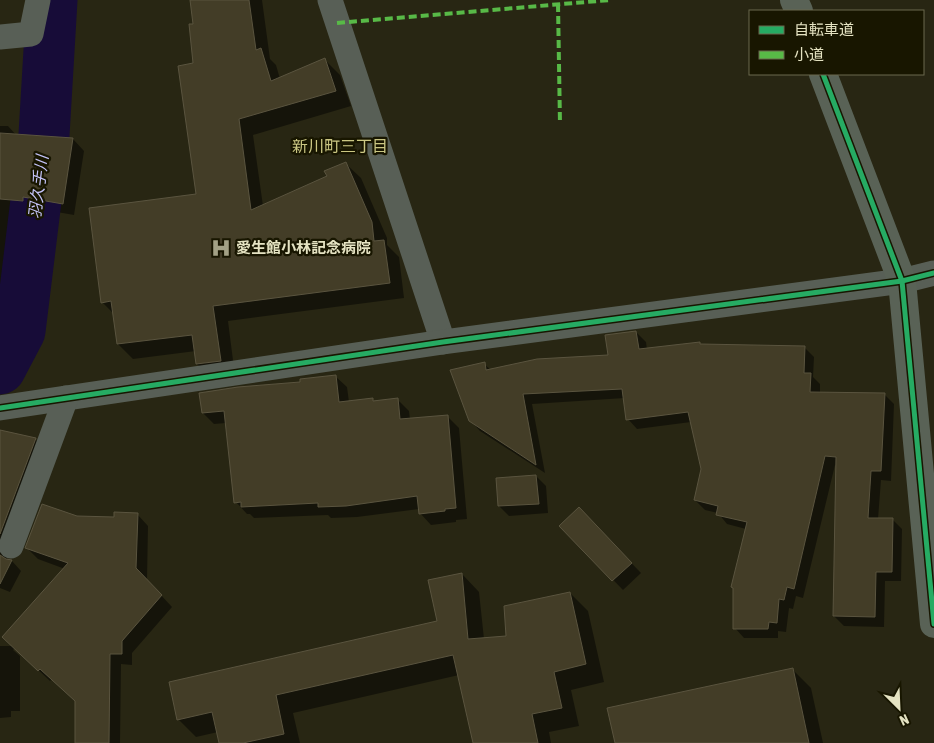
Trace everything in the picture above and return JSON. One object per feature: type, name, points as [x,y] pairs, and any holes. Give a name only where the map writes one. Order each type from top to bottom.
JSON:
[{"type":"street","points":[[0,38],[32,34],[38,0]]},
{"type":"street","points":[[330,0],[442,342]]},
{"type":"street","points":[[822,75],[902,281],[934,624]]},
{"type":"street","points":[[0,408],[442,342],[902,281],[934,273]]},
{"type":"street","points":[[11,546],[66,398]]},
{"type":"building","points":[[190,0],[249,0],[256,50],[261,48],[271,81],[325,58],[336,91],[239,119],[251,210],[327,176],[324,171],[346,162],[372,222],[374,241],[384,240],[390,283],[213,306],[221,361],[196,364],[192,335],[117,344],[111,301],[101,303],[89,208],[196,194],[178,66],[193,63],[189,24],[193,24]]},
{"type":"building","points":[[0,133],[73,138],[63,204],[23,197],[23,201],[0,199]]},
{"type":"building","points":[[636,331],[639,349],[700,342],[700,344],[805,346],[804,373],[811,373],[810,392],[885,393],[881,471],[871,471],[868,518],[893,518],[892,572],[876,572],[875,617],[833,616],[836,457],[825,456],[794,589],[787,587],[784,600],[779,599],[777,623],[769,622],[768,629],[733,629],[733,588],[731,587],[747,522],[716,515],[718,506],[694,500],[701,469],[688,412],[626,420],[622,389],[523,394],[536,465],[469,421],[450,370],[485,362],[486,370],[537,359],[608,355],[605,335]]},
{"type":"building","points":[[336,375],[339,402],[373,398],[373,401],[398,398],[400,419],[448,415],[456,508],[419,514],[417,496],[346,506],[318,507],[318,503],[241,507],[241,502],[234,503],[224,411],[202,413],[199,393],[238,387],[300,382],[300,379]]},
{"type":"building","points":[[0,430],[36,438],[0,534]]},
{"type":"building","points":[[536,475],[539,504],[498,506],[496,478]]},
{"type":"building","points":[[42,504],[77,516],[114,517],[114,512],[138,513],[136,568],[162,595],[122,641],[122,654],[110,654],[109,743],[75,743],[75,701],[40,669],[38,671],[2,637],[68,563],[25,548]]},
{"type":"building","points":[[579,507],[632,563],[612,581],[559,526]]},
{"type":"building","points":[[0,555],[12,560],[0,584]]},
{"type":"building","points":[[462,573],[468,639],[506,636],[504,606],[570,592],[586,664],[554,672],[562,708],[532,714],[538,743],[473,743],[453,655],[276,695],[284,734],[243,743],[219,743],[212,712],[177,720],[169,682],[437,621],[428,580]]},
{"type":"building","points":[[793,668],[809,743],[615,743],[607,708]]},
{"type":"waterway","name":"羽久手川","points":[[0,369],[20,331],[44,135],[52,0]]},
{"type":"marked path","points":[[337,23],[610,0]]},
{"type":"marked path","points":[[558,4],[560,124]]},
{"type":"cycle path","points":[[823,75],[902,281],[934,624]]},
{"type":"cycle path","points":[[0,408],[443,342],[902,281],[934,273]]},
{"type":"place","name":"愛生館小林記念病院","points":[[221,248]]},
{"type":"district","name":"新川町三丁目","points":[[340,146]]}]
